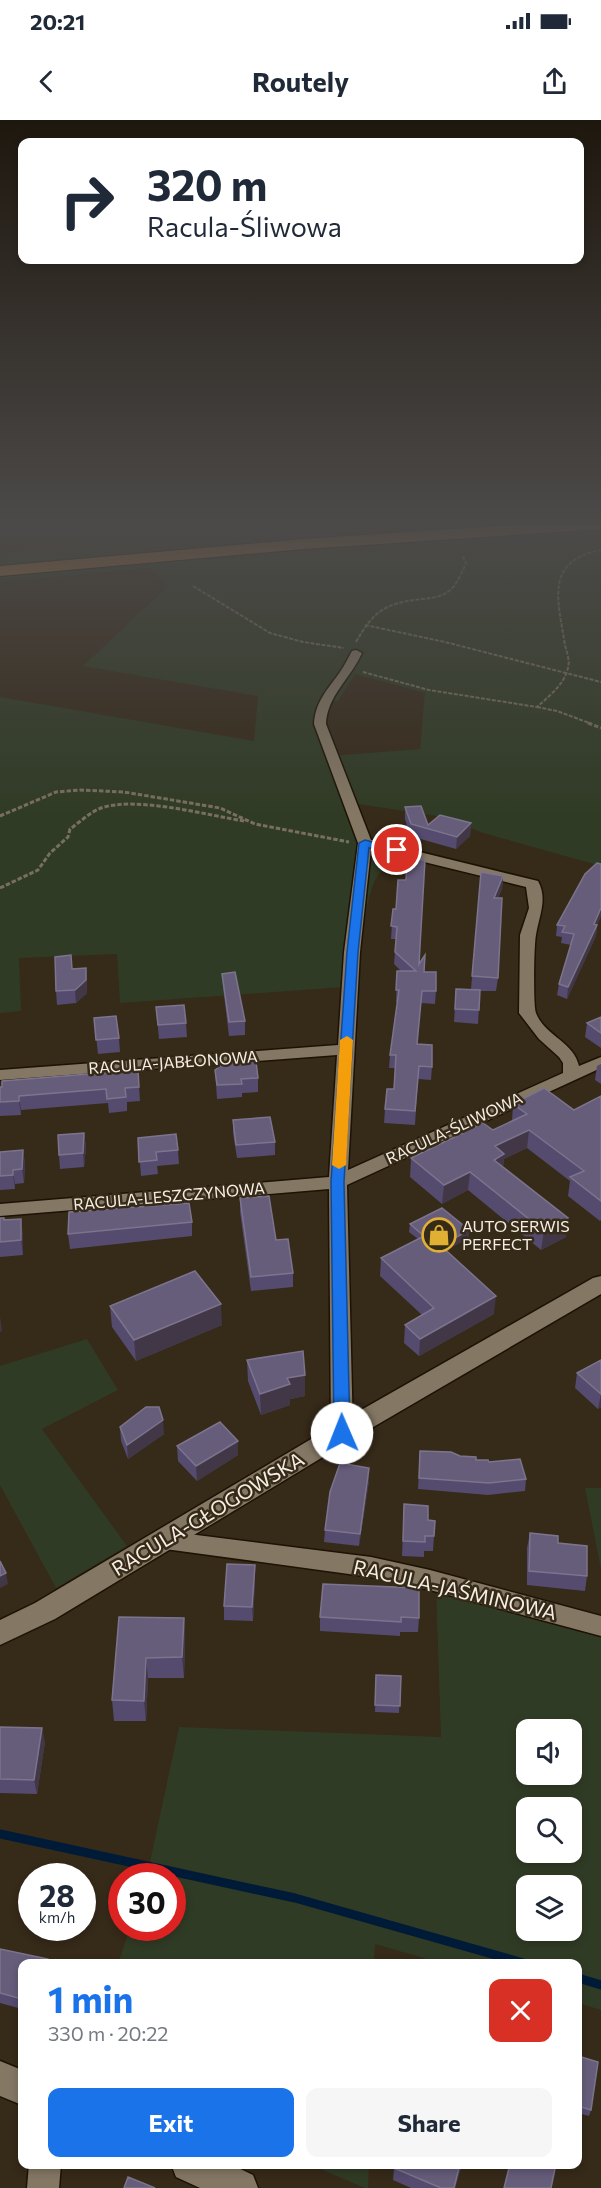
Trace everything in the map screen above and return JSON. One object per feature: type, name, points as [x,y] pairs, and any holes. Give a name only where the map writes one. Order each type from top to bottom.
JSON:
[{"type":"street","points":[[342,1433],[338,1182],[352,952],[365,843],[319,719],[322,704],[354,660]]},
{"type":"street","points":[[365,843],[533,884],[536,908],[528,935],[527,1013],[545,1036],[566,1054],[571,1063],[571,1075]]},
{"type":"street","name":"RACULA-JABŁONOWA","points":[[0,1075],[346,1049]]},
{"type":"street","name":"RACULA-ŚLIWOWA","points":[[338,1182],[601,1062]]},
{"type":"street","name":"RACULA-LESZCZYNOWA","points":[[0,1210],[338,1182]]},
{"type":"street","name":"RACULA-GŁOGOWSKA","points":[[0,1633],[45,1611],[342,1433],[601,1284]]},
{"type":"street","name":"RACULA-JAŚMINOWA","points":[[165,1540],[371,1567],[430,1580],[601,1626]]},
{"type":"street","points":[[0,2078],[18,2086]]},
{"type":"street","points":[[43,2188],[45,2169]]},
{"type":"street","points":[[200,2169],[240,2188]]},
{"type":"path","points":[[251,622],[270,633],[303,642],[349,649],[354,660],[429,690],[557,711],[601,728]]},
{"type":"path","points":[[354,660],[353,647],[368,622]]},
{"type":"path","points":[[537,707],[561,684],[569,667],[562,622]]},
{"type":"path","points":[[365,625],[399,631],[601,682]]},
{"type":"path","points":[[0,816],[56,792],[81,790],[124,792],[220,808],[251,822]]},
{"type":"path","points":[[0,888],[38,870],[50,852],[68,837],[70,829],[75,824],[93,812],[118,804],[163,807],[251,822],[328,839],[365,843]]},
{"type":"green space","points":[[130,622],[601,622],[601,866],[483,833],[443,817],[352,803],[371,840],[395,859],[381,871],[372,888],[363,924],[357,986],[120,1003],[117,954],[19,958],[21,1011],[0,1013],[0,697],[254,741],[258,696],[83,666]],"holes":[[[355,674],[425,693],[420,749],[331,756],[320,713],[328,701],[338,701]]]},
{"type":"green space","points":[[87,1339],[118,1390],[42,1429],[127,1546],[56,1588],[0,1485],[0,1366]]},
{"type":"green space","points":[[585,1488],[601,1488],[601,1569]]},
{"type":"green space","points":[[436,1586],[601,1626],[601,2010],[582,2004],[582,1959],[427,1959],[375,1944],[374,1959],[120,1959],[126,1941],[186,1941],[186,1863],[150,1863],[179,1727],[441,1737]]},
{"type":"green space","points":[[320,2169],[369,2169],[368,2188]]},
{"type":"building","points":[[421,806],[428,825],[440,815],[471,823],[457,837],[411,824],[405,807]]},
{"type":"building","points":[[407,859],[425,860],[419,964],[425,955],[424,972],[436,972],[436,991],[422,991],[417,1044],[432,1045],[432,1067],[419,1066],[415,1111],[385,1109],[387,1089],[394,1089],[396,1055],[390,1055],[399,990],[396,990],[397,971],[416,971],[395,952],[397,927],[391,926],[393,909],[396,909],[398,880],[406,880]]},
{"type":"building","points":[[597,863],[601,864],[601,908],[594,924],[597,925],[568,987],[559,984],[574,934],[562,932],[565,926],[557,925],[585,874]]},
{"type":"building","points":[[481,872],[503,876],[494,898],[502,898],[498,978],[472,976]]},
{"type":"building","points":[[71,955],[72,969],[86,968],[86,980],[75,990],[56,991],[55,957]]},
{"type":"building","points":[[235,972],[245,1021],[229,1022],[222,974]]},
{"type":"building","points":[[456,989],[480,990],[479,1010],[455,1009]]},
{"type":"building","points":[[184,1005],[186,1023],[158,1025],[156,1007]]},
{"type":"building","points":[[116,1016],[119,1038],[96,1040],[94,1018]]},
{"type":"building","points":[[601,1017],[601,1033],[587,1023]]},
{"type":"building","points":[[229,1060],[256,1061],[258,1078],[241,1079],[242,1084],[217,1085],[215,1070]]},
{"type":"building","points":[[138,1070],[139,1087],[125,1088],[126,1097],[107,1099],[106,1089],[19,1096],[19,1101],[0,1102],[2,1081]]},
{"type":"building","points":[[544,1088],[574,1110],[601,1096],[601,1201],[570,1177],[584,1171],[529,1130],[495,1146],[504,1154],[494,1160],[568,1218],[544,1231],[470,1172],[444,1185],[411,1158],[483,1123],[493,1130],[527,1114],[513,1104]]},
{"type":"building","points":[[270,1117],[275,1142],[236,1145],[233,1120]]},
{"type":"building","points":[[84,1133],[83,1153],[59,1155],[58,1135]]},
{"type":"building","points":[[176,1134],[178,1150],[156,1152],[157,1160],[139,1162],[138,1138]]},
{"type":"building","points":[[23,1150],[22,1169],[13,1170],[13,1175],[0,1176],[0,1152]]},
{"type":"building","points":[[269,1196],[276,1240],[288,1239],[293,1273],[251,1277],[240,1198]]},
{"type":"building","points":[[189,1203],[192,1222],[68,1234],[69,1212]]},
{"type":"building","points":[[442,1208],[469,1230],[441,1246],[428,1234],[424,1236],[410,1224]]},
{"type":"building","points":[[0,1218],[4,1220],[21,1219],[21,1240],[0,1242]]},
{"type":"building","points":[[428,1234],[496,1296],[420,1339],[405,1325],[434,1308],[381,1258]]},
{"type":"building","points":[[195,1271],[221,1304],[134,1340],[110,1306]]},
{"type":"building","points":[[303,1351],[305,1375],[287,1378],[290,1384],[260,1394],[247,1360]]},
{"type":"building","points":[[601,1360],[601,1394],[577,1373]]},
{"type":"building","points":[[146,1407],[159,1407],[163,1420],[127,1445],[120,1427]]},
{"type":"building","points":[[220,1422],[238,1441],[196,1466],[177,1446]]},
{"type":"building","points":[[420,1451],[451,1452],[489,1462],[520,1459],[526,1479],[489,1483],[419,1478]]},
{"type":"building","points":[[340,1463],[369,1468],[360,1534],[325,1530],[330,1492]]},
{"type":"building","points":[[404,1504],[428,1506],[428,1520],[435,1521],[434,1536],[425,1536],[425,1542],[403,1541]]},
{"type":"building","points":[[530,1533],[558,1536],[558,1543],[587,1546],[587,1576],[529,1571]]},
{"type":"building","points":[[0,1561],[6,1573],[0,1576]]},
{"type":"building","points":[[227,1564],[255,1565],[252,1607],[224,1606]]},
{"type":"building","points":[[323,1584],[419,1588],[419,1618],[401,1617],[401,1622],[320,1617]]},
{"type":"building","points":[[119,1617],[184,1618],[182,1657],[146,1658],[144,1701],[112,1700]]},
{"type":"building","points":[[376,1675],[401,1676],[400,1706],[375,1705]]},
{"type":"building","points":[[0,1727],[42,1728],[34,1780],[0,1779]]},
{"type":"building","points":[[0,1949],[48,1959],[18,1959],[18,1998],[0,1993]]},
{"type":"building","points":[[582,2057],[598,2062],[591,2110],[582,2107]]},
{"type":"building","points":[[396,2169],[459,2169],[454,2188],[441,2188]]},
{"type":"building","points":[[509,2169],[555,2169],[551,2188],[504,2188]]},
{"type":"building","points":[[128,2177],[155,2188],[124,2188]]},
{"type":"waterway","points":[[0,1834],[295,1898],[509,1959]]},
{"type":"waterway","points":[[582,1979],[601,1985]]},
{"type":"slow traffic","points":[[339,1165],[347,1040]]},
{"type":"place","name":"AUTO SERWIS PERFECT","points":[[439,1235]]},
{"type":"route","points":[[342,1433],[338,1182],[352,952],[365,843],[397,850]]}]
